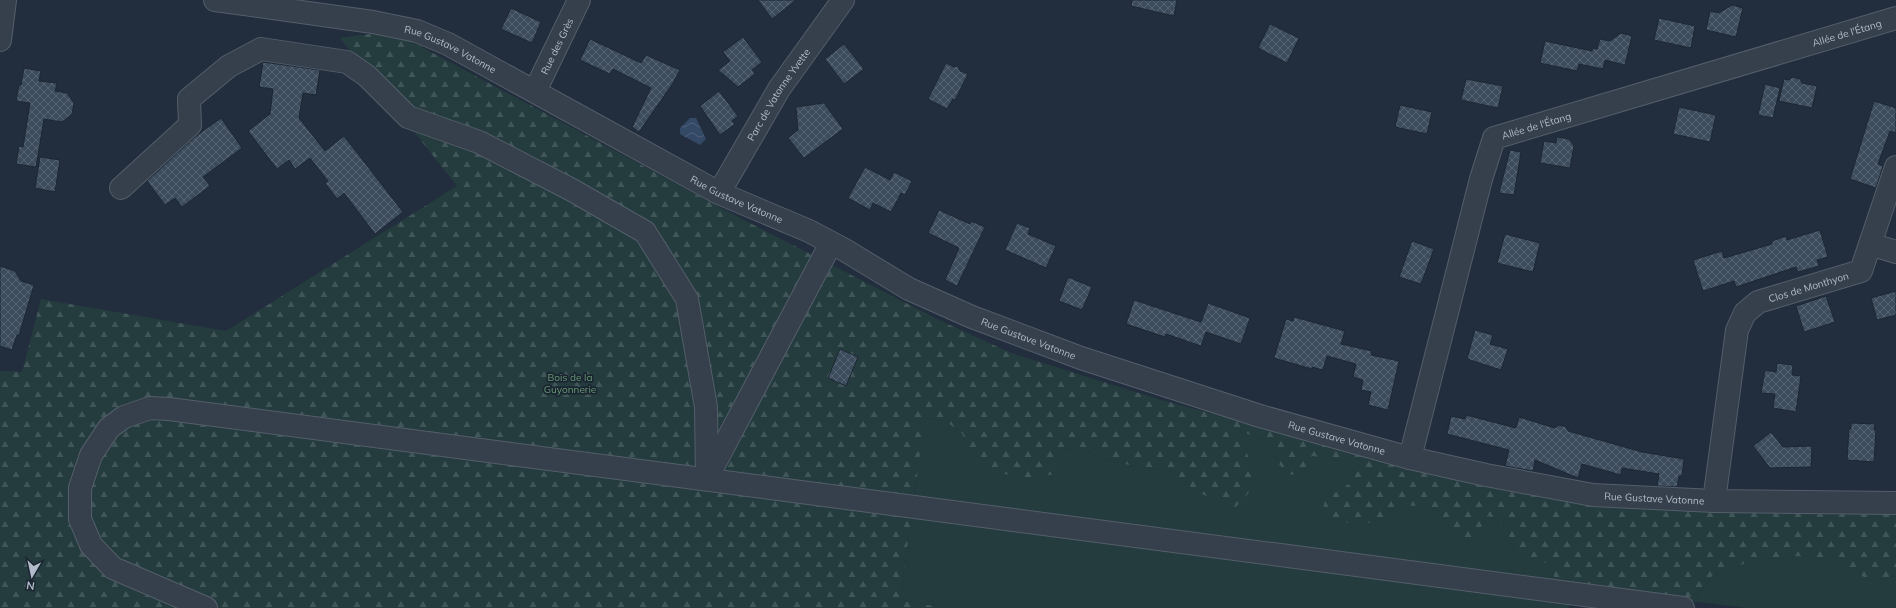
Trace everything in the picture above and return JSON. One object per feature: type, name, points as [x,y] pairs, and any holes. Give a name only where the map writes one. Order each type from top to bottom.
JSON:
[{"type":"street","points":[[0,40],[5,0]]},
{"type":"street","name":"Rue Gustave Vatonne","points":[[215,0],[373,22],[417,31],[448,44],[719,193],[809,231],[909,289],[972,317],[1081,358],[1260,416],[1410,458],[1486,475],[1593,495],[1714,501],[1896,503]]},
{"type":"street","name":"Rue des Grès","points":[[535,91],[579,0]]},
{"type":"street","name":"Parc de Vatonne Yvette","points":[[719,193],[779,89],[843,0]]},
{"type":"street","name":"Allée de l'Étang","points":[[1410,458],[1481,179],[1494,138],[1896,18]]},
{"type":"street","points":[[121,188],[190,125],[189,100],[229,66],[261,49],[347,62],[368,76],[408,117],[479,142],[572,190],[645,232],[687,300],[706,407],[707,479]]},
{"type":"street","name":"Clos de Monthyon","points":[[1714,501],[1737,330],[1745,313],[1758,302],[1861,271],[1896,167]]},
{"type":"street","points":[[707,479],[831,243]]},
{"type":"street","points":[[1870,244],[1896,252]]},
{"type":"street","points":[[206,608],[113,568],[91,545],[80,519],[80,488],[91,455],[109,428],[124,417],[150,408],[169,409],[1683,608]]},
{"type":"green space","name":"Bois de la Guyonnerie","points":[[392,31],[740,218],[937,319],[1011,353],[1158,399],[1339,448],[1608,505],[1896,511],[1896,576],[1869,580],[1840,563],[1816,557],[1789,556],[1749,562],[1712,576],[1697,596],[1698,602],[1557,585],[1550,564],[1519,555],[1514,551],[1511,545],[1507,525],[1488,516],[1482,525],[1472,547],[1461,548],[1447,523],[1436,509],[1399,505],[1376,523],[1348,523],[1332,517],[1323,509],[1326,497],[1343,488],[1351,481],[1354,477],[1358,464],[1312,456],[1303,473],[1289,475],[1277,462],[1270,442],[1239,431],[1248,456],[1253,488],[1236,507],[1196,492],[1174,472],[1129,465],[1105,459],[1096,452],[1064,449],[1054,474],[1031,479],[977,469],[962,433],[945,421],[925,417],[900,600],[945,608],[0,608],[0,371],[22,372],[41,299],[226,331],[457,186],[340,38]]},
{"type":"green space","points":[[924,417],[945,421],[962,433],[977,469],[1053,474],[1063,449],[1096,452],[1105,459],[1129,465],[1174,472],[1196,492],[1248,456],[1238,431],[1270,442],[1277,462],[1303,473],[1312,456],[1358,464],[1354,477],[1351,481],[1343,488],[1326,498],[1376,523],[1399,505],[1436,509],[1447,523],[1461,548],[1472,547],[1482,525],[1488,516],[1507,525],[1511,545],[1514,551],[1524,557],[1550,564],[1557,585],[914,500]]},
{"type":"green space","points":[[912,513],[1574,600],[1568,608],[945,608],[900,600]]},
{"type":"green space","points":[[1789,556],[1816,557],[1840,563],[1869,580],[1896,576],[1896,608],[1746,608],[1698,602],[1697,596],[1712,576],[1749,562]]},
{"type":"water","points":[[690,118],[696,118],[706,139],[700,145],[680,134],[680,128]]},
{"type":"building","points":[[758,0],[796,0],[772,19]]},
{"type":"building","points":[[1132,0],[1177,0],[1174,16],[1131,6]]},
{"type":"building","points":[[1732,5],[1743,8],[1736,37],[1706,30],[1710,11],[1719,13]]},
{"type":"building","points":[[511,8],[541,22],[532,43],[501,29]]},
{"type":"building","points":[[1659,18],[1695,26],[1691,48],[1654,40]]},
{"type":"building","points":[[1270,24],[1299,38],[1287,63],[1258,48]]},
{"type":"building","points":[[1621,33],[1632,36],[1625,65],[1605,60],[1603,69],[1579,64],[1577,71],[1540,63],[1545,41],[1592,51],[1593,48],[1597,49],[1600,39],[1610,41]]},
{"type":"building","points":[[743,37],[762,62],[752,70],[755,74],[738,87],[718,70],[730,61],[723,52]]},
{"type":"building","points":[[590,39],[641,63],[646,55],[680,70],[673,83],[639,132],[632,127],[651,88],[613,69],[610,74],[580,60]]},
{"type":"building","points":[[844,44],[864,69],[844,84],[825,59]]},
{"type":"building","points":[[263,62],[320,70],[316,95],[303,93],[299,118],[325,151],[344,136],[403,212],[375,234],[344,193],[337,199],[325,183],[328,181],[310,158],[295,169],[289,160],[277,169],[248,131],[270,114],[273,89],[259,87]]},
{"type":"building","points":[[946,63],[954,67],[958,66],[960,71],[968,74],[955,100],[953,99],[947,109],[928,99]]},
{"type":"building","points":[[24,68],[41,71],[39,81],[57,83],[55,91],[67,93],[74,103],[72,114],[62,122],[44,119],[36,167],[16,164],[19,146],[23,147],[30,103],[16,101]]},
{"type":"building","points":[[1792,77],[1800,79],[1802,83],[1817,86],[1812,108],[1779,101],[1784,79],[1789,80]]},
{"type":"building","points":[[1466,79],[1503,86],[1498,108],[1461,100]]},
{"type":"building","points":[[1765,84],[1780,88],[1773,118],[1758,115]]},
{"type":"building","points":[[719,91],[738,116],[732,121],[735,124],[720,135],[700,106]]},
{"type":"building","points":[[1874,101],[1896,108],[1896,133],[1890,131],[1878,164],[1883,166],[1876,188],[1850,179]]},
{"type":"building","points":[[824,103],[843,129],[804,158],[788,138],[798,130],[796,107]]},
{"type":"building","points":[[1400,105],[1432,112],[1427,134],[1395,127]]},
{"type":"building","points":[[1679,107],[1716,115],[1710,142],[1673,134]]},
{"type":"building","points":[[221,118],[242,148],[203,177],[210,186],[182,207],[175,198],[165,205],[147,181],[196,136]]},
{"type":"building","points":[[1557,137],[1569,139],[1574,146],[1570,168],[1540,163],[1544,141],[1556,143]]},
{"type":"building","points":[[1510,150],[1521,152],[1514,195],[1499,193]]},
{"type":"building","points":[[40,157],[60,160],[55,192],[35,188]]},
{"type":"building","points":[[865,167],[890,180],[894,172],[912,181],[905,195],[901,193],[891,212],[873,203],[870,210],[848,198]]},
{"type":"building","points":[[939,210],[970,224],[971,221],[985,227],[957,286],[945,280],[959,248],[928,233]]},
{"type":"building","points":[[1017,223],[1030,228],[1028,234],[1056,246],[1046,268],[1005,250]]},
{"type":"building","points":[[1820,230],[1828,257],[1817,260],[1819,266],[1798,272],[1796,267],[1736,287],[1734,281],[1703,291],[1693,260],[1722,251],[1724,258],[1772,244],[1772,241],[1786,236],[1787,240]]},
{"type":"building","points":[[1505,234],[1540,243],[1533,272],[1497,263]]},
{"type":"building","points":[[1412,241],[1434,249],[1421,284],[1399,277]]},
{"type":"building","points":[[0,266],[15,271],[21,281],[34,285],[19,335],[17,335],[12,350],[0,346]]},
{"type":"building","points":[[1068,277],[1092,287],[1082,310],[1059,301]]},
{"type":"building","points":[[1896,291],[1896,315],[1877,320],[1871,298]]},
{"type":"building","points":[[1826,296],[1835,322],[1804,332],[1796,306]]},
{"type":"building","points":[[1134,300],[1201,322],[1208,303],[1250,318],[1241,344],[1206,332],[1201,346],[1166,334],[1165,337],[1126,324]]},
{"type":"building","points":[[1294,317],[1345,331],[1341,344],[1372,351],[1371,355],[1399,361],[1388,410],[1368,405],[1371,392],[1361,390],[1363,380],[1353,377],[1356,364],[1327,356],[1323,370],[1312,367],[1312,369],[1274,358],[1286,319],[1293,321]]},
{"type":"building","points":[[1475,330],[1493,335],[1490,344],[1508,349],[1501,370],[1467,359]]},
{"type":"building","points":[[840,349],[858,357],[846,386],[828,378]]},
{"type":"building","points":[[1777,363],[1793,365],[1792,375],[1801,376],[1796,412],[1773,408],[1775,394],[1761,393],[1765,370],[1776,372]]},
{"type":"building","points":[[1466,415],[1516,428],[1519,417],[1555,428],[1559,425],[1566,427],[1568,431],[1642,452],[1684,459],[1682,476],[1679,476],[1677,487],[1657,486],[1659,474],[1622,468],[1621,475],[1582,464],[1578,478],[1535,460],[1533,471],[1505,466],[1509,450],[1447,434],[1451,416],[1465,419]]},
{"type":"building","points":[[1851,423],[1875,424],[1874,462],[1847,460],[1849,429],[1851,429]]},
{"type":"building","points":[[1771,432],[1783,447],[1812,446],[1811,467],[1770,468],[1753,446]]}]
